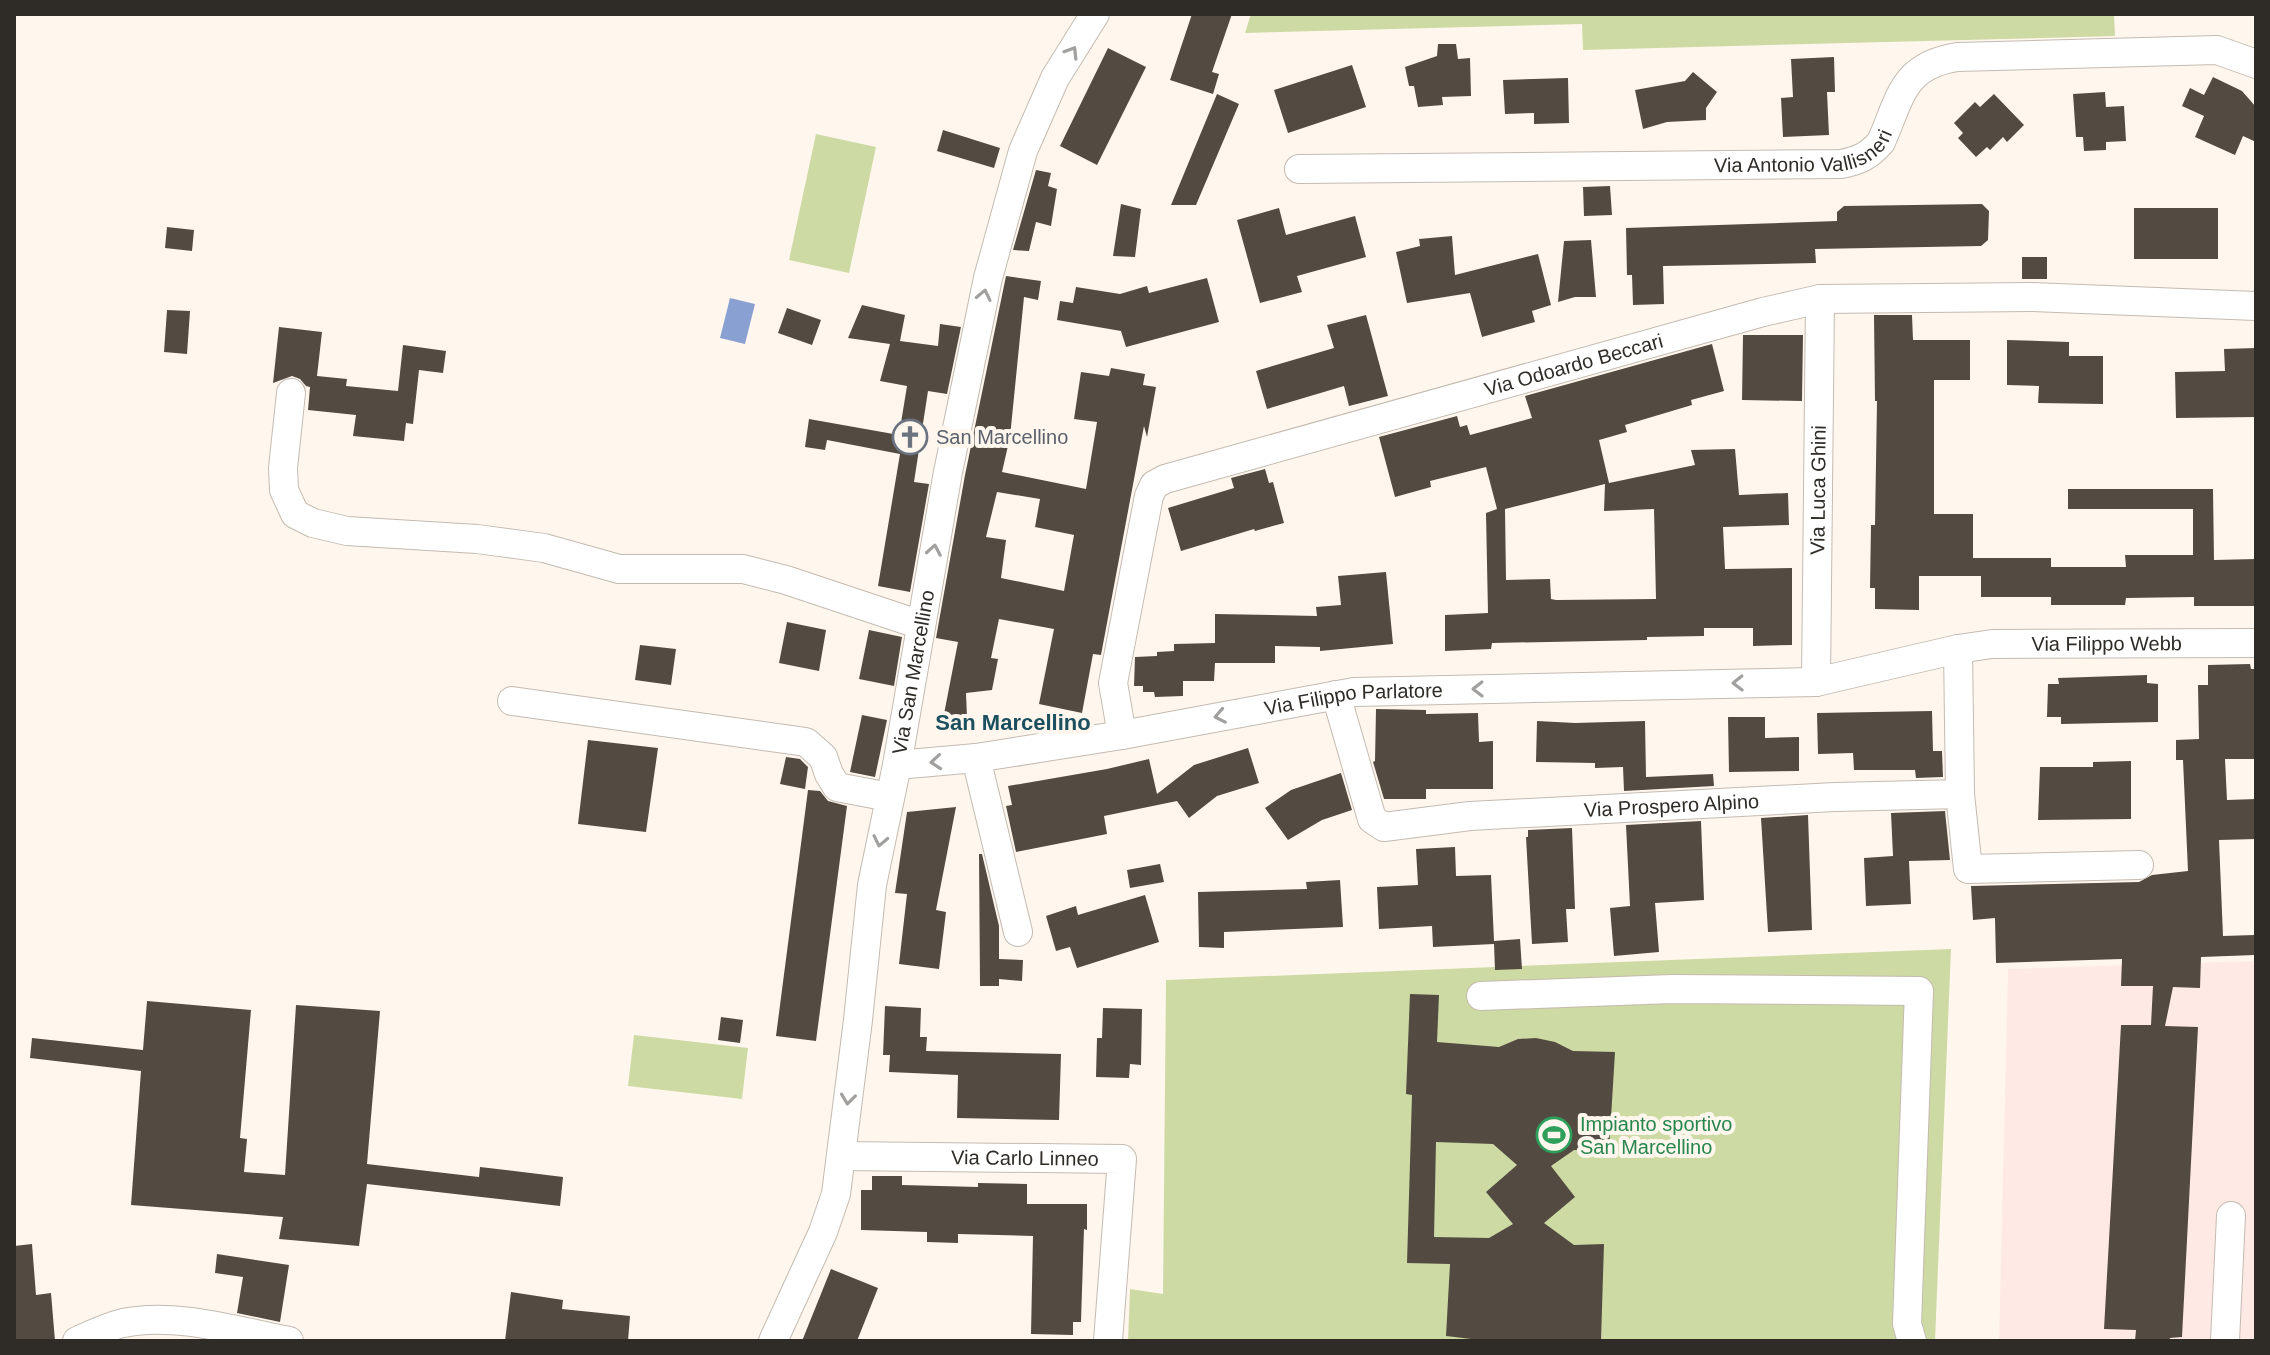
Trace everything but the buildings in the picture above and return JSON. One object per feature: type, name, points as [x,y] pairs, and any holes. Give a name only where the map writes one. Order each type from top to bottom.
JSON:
[{"type":"street","name":"Via San Marcellino","points":[[773,1341],[823,1232],[836,1194],[872,885],[897,765],[948,472],[988,278],[1023,151],[1044,101],[1095,14]]},
{"type":"street","name":"Via Antonio Vallisneri","points":[[1299,169],[1841,164],[1865,158],[1873,151],[1881,142],[1913,75],[1923,66],[1939,60],[2217,50],[2256,64]]},
{"type":"street","name":"Via Odoardo Beccari","points":[[1122,735],[1113,683],[1149,496],[1154,485],[1165,479],[1763,312],[1820,299],[2032,297],[2256,306]]},
{"type":"street","name":"Via Luca Ghini","points":[[1816,682],[1820,299]]},
{"type":"street","points":[[291,393],[283,468],[284,490],[295,514],[313,523],[347,531],[477,539],[544,548],[619,569],[743,569],[786,580],[921,625]]},
{"type":"street","name":"Via Filippo Webb","points":[[1816,682],[1992,644],[2256,643]]},
{"type":"street","points":[[1958,649],[1960,794],[1968,869],[2139,865]]},
{"type":"street","name":"Via Filippo Parlatore","points":[[897,765],[976,758],[1122,735],[1354,692],[1816,682]]},
{"type":"street","name":"Via Prospero Alpino","points":[[1336,695],[1372,819],[1384,827],[1470,816],[1835,797],[1960,794]]},
{"type":"street","points":[[512,701],[806,742],[823,757],[837,787],[889,797]]},
{"type":"street","points":[[976,758],[1018,932]]},
{"type":"street","points":[[1481,996],[1672,989],[1919,991],[1907,1324],[1912,1341]]},
{"type":"street","name":"Via Carlo Linneo","points":[[841,1156],[1122,1159],[1108,1341]]},
{"type":"street","points":[[2225,1341],[2231,1216]]},
{"type":"street","points":[[77,1341],[110,1326],[153,1319],[289,1341]]},
{"type":"shaded area","points":[[2256,961],[2256,1341],[1999,1341],[2008,969]]},
{"type":"green space","points":[[1251,14],[2114,14],[2115,36],[1583,50],[1582,24],[1245,33]]},
{"type":"green space","points":[[816,134],[876,147],[849,273],[789,260]]},
{"type":"green space","name":"Impianto sportivo San Marcellino","points":[[1951,949],[1935,1341],[1128,1341],[1130,1289],[1163,1294],[1166,980]]},
{"type":"green space","points":[[634,1035],[748,1048],[742,1099],[628,1086]]},
{"type":"water","points":[[730,298],[755,304],[745,344],[720,338]]},
{"type":"place","name":"San Marcellino","points":[[910,437]]},
{"type":"place","name":"Impianto sportivo San Marcellino","points":[[1554,1135]]},
{"type":"district","name":"San Marcellino","points":[[1013,722]]}]
